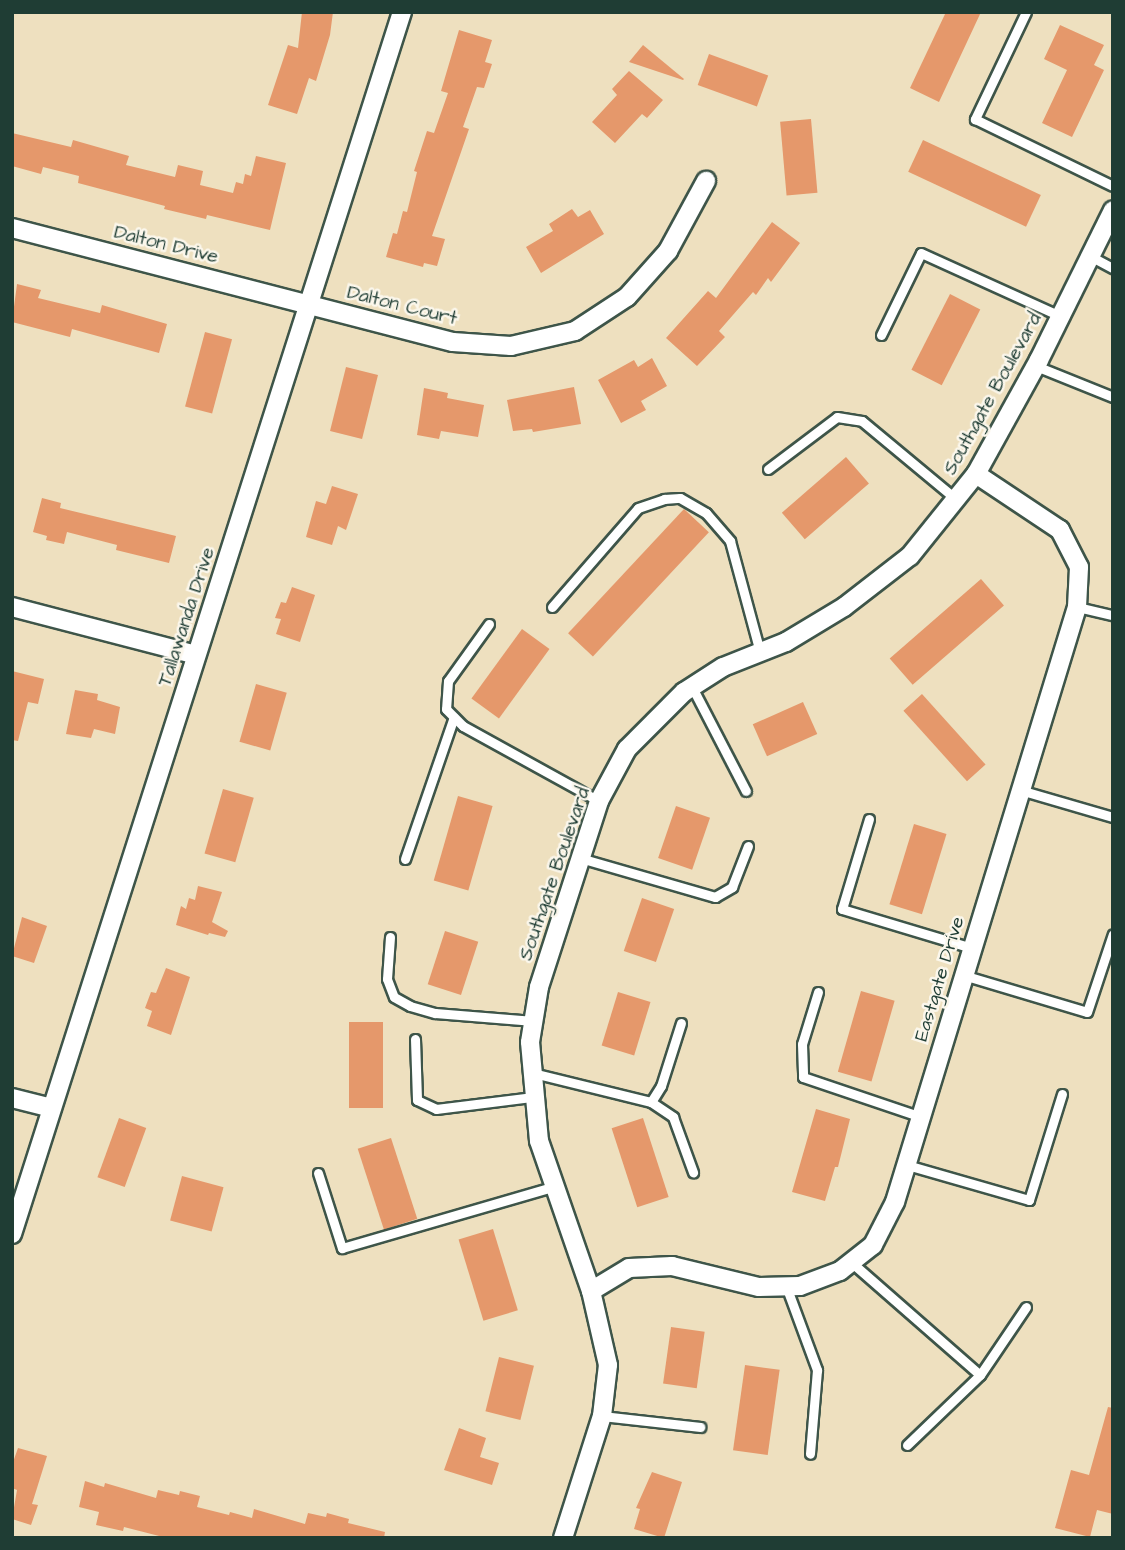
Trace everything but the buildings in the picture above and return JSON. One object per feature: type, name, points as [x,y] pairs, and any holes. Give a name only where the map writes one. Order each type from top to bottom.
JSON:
[{"type":"street","name":"Tallawanda Drive","points":[[12,1234],[402,12]]},
{"type":"street","name":"Dalton Court","points":[[309,303],[453,342],[511,346],[575,331],[627,297],[668,251],[706,181]]},
{"type":"street","name":"Southgate Boulevard","points":[[563,1538],[602,1416],[608,1365],[591,1291],[539,1141],[530,1042],[540,987],[599,801],[627,749],[651,721],[692,687],[723,667],[786,642],[844,607],[910,556],[976,474],[1035,366],[1113,210]]},
{"type":"street","name":"Dalton Drive","points":[[12,228],[309,303]]},
{"type":"street","name":"Eastgate Drive","points":[[591,1291],[629,1268],[673,1266],[759,1287],[800,1286],[840,1270],[873,1245],[895,1202],[1077,607],[1079,567],[1060,530],[976,474]]},
{"type":"street","points":[[12,607],[196,655]]},
{"type":"street","points":[[12,1098],[52,1108]]},
{"type":"lane","points":[[1026,12],[975,119],[1113,186]]},
{"type":"lane","points":[[881,335],[921,253],[1060,316]]},
{"type":"lane","points":[[1090,256],[1113,268]]},
{"type":"lane","points":[[1035,366],[1113,397]]},
{"type":"lane","points":[[768,469],[837,417],[862,421],[956,499]]},
{"type":"lane","points":[[552,607],[638,508],[664,499],[680,498],[706,513],[730,541],[760,652]]},
{"type":"lane","points":[[1077,607],[1113,615]]},
{"type":"lane","points":[[489,624],[448,681],[446,709],[463,726],[599,801]]},
{"type":"lane","points":[[692,687],[746,791]]},
{"type":"lane","points":[[404,859],[454,717]]},
{"type":"lane","points":[[1019,790],[1113,817]]},
{"type":"lane","points":[[869,819],[842,909],[972,948]]},
{"type":"lane","points":[[580,858],[715,897],[732,887],[748,846]]},
{"type":"lane","points":[[964,975],[1087,1012],[1113,934]]},
{"type":"lane","points":[[390,937],[387,979],[394,997],[410,1006],[435,1013],[534,1021]]},
{"type":"lane","points":[[818,992],[802,1044],[803,1077],[921,1117]]},
{"type":"lane","points":[[651,1102],[661,1086],[681,1023]]},
{"type":"lane","points":[[415,1039],[417,1100],[436,1109],[533,1097]]},
{"type":"lane","points":[[531,1073],[651,1102],[673,1117],[693,1172]]},
{"type":"lane","points":[[907,1165],[1029,1200],[1062,1094]]},
{"type":"lane","points":[[318,1173],[342,1248],[555,1186]]},
{"type":"lane","points":[[851,1262],[980,1375]]},
{"type":"lane","points":[[786,1286],[817,1370],[810,1454]]},
{"type":"lane","points":[[907,1445],[980,1375],[1026,1307]]},
{"type":"lane","points":[[602,1416],[700,1427]]}]
